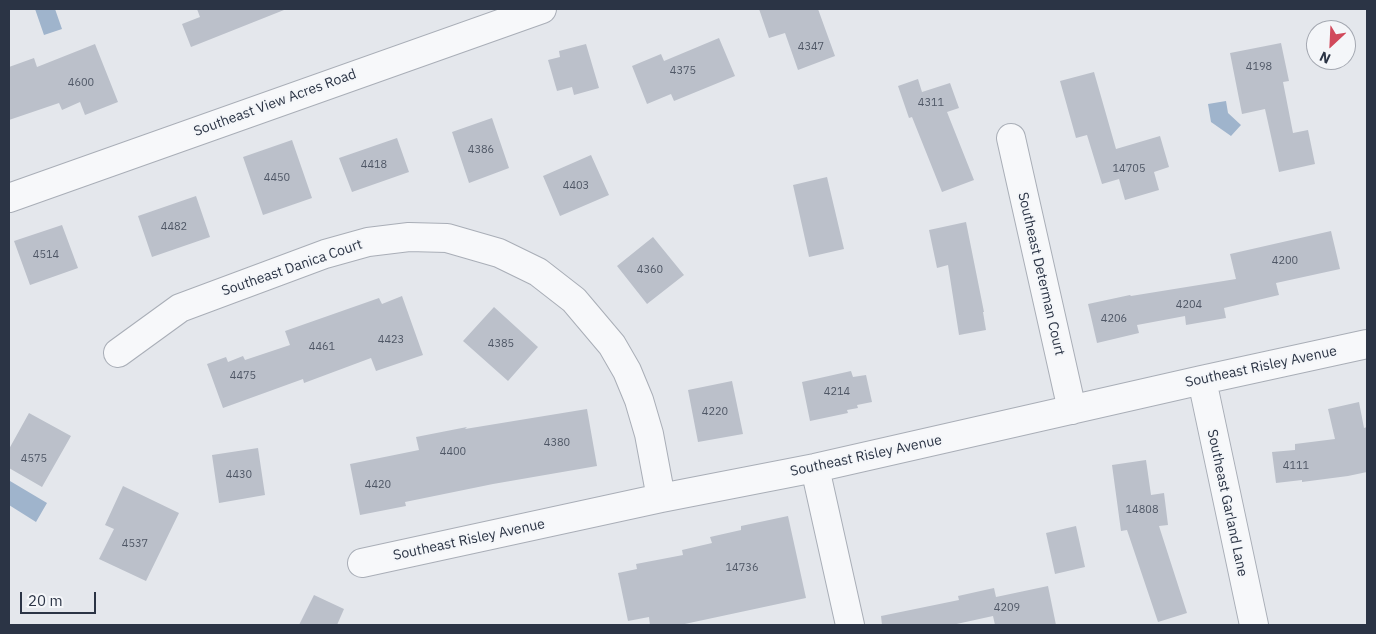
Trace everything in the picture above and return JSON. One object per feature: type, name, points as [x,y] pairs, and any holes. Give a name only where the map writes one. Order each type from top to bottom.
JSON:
[{"type":"street","name":"Southeast View Acres Road","points":[[9,198],[542,9]]},
{"type":"street","name":"Southeast Determan Court","points":[[1011,138],[1072,410]]},
{"type":"street","name":"Southeast Danica Court","points":[[118,353],[180,308],[325,254],[368,242],[410,237],[447,238],[499,253],[538,272],[574,300],[612,345],[628,371],[639,400],[662,498]]},
{"type":"street","name":"Southeast Risley Avenue","points":[[362,563],[662,498],[815,468],[1367,344]]},
{"type":"street","name":"Southeast Garland Lane","points":[[1202,380],[1254,625]]},
{"type":"street","points":[[815,468],[850,625]]},
{"type":"water","points":[[35,9],[55,9],[62,29],[44,35]]},
{"type":"water","points":[[1226,101],[1228,113],[1241,125],[1231,136],[1211,122],[1208,104]]},
{"type":"water","points":[[10,481],[47,503],[36,522],[9,505]]},
{"type":"building","points":[[197,9],[284,10],[191,47],[182,24],[200,17]]},
{"type":"building","points":[[759,9],[818,9],[835,56],[798,70],[785,33],[769,38]]},
{"type":"building","points":[[719,38],[735,76],[674,101],[671,94],[647,104],[632,66],[661,54],[664,61]]},
{"type":"building","points":[[1281,43],[1289,81],[1283,82],[1293,133],[1308,130],[1315,164],[1279,172],[1265,109],[1242,114],[1230,53]]},
{"type":"building","points":[[95,44],[118,102],[85,115],[80,102],[62,110],[59,103],[9,120],[9,67],[34,58],[37,67]]},
{"type":"building","points":[[586,44],[599,88],[574,95],[572,87],[557,91],[548,60],[560,57],[559,51]]},
{"type":"building","points":[[1094,72],[1116,149],[1160,136],[1169,167],[1154,172],[1159,190],[1125,200],[1119,179],[1102,184],[1087,135],[1076,138],[1060,81]]},
{"type":"building","points":[[918,79],[922,92],[950,83],[959,108],[947,112],[974,180],[942,192],[912,117],[909,118],[898,86]]},
{"type":"building","points":[[492,118],[509,168],[469,183],[452,132]]},
{"type":"building","points":[[397,138],[409,172],[352,192],[339,158]]},
{"type":"building","points":[[292,140],[312,198],[263,215],[243,157]]},
{"type":"building","points":[[591,155],[609,195],[560,216],[543,176]]},
{"type":"building","points":[[827,177],[844,249],[809,257],[793,185]]},
{"type":"building","points":[[196,196],[210,237],[152,257],[138,216]]},
{"type":"building","points":[[966,222],[986,330],[959,335],[948,265],[937,268],[929,230]]},
{"type":"building","points":[[62,225],[78,268],[30,285],[14,241]]},
{"type":"building","points":[[1331,231],[1340,269],[1276,283],[1279,295],[1224,308],[1226,318],[1186,325],[1185,316],[1137,325],[1139,333],[1097,343],[1088,304],[1130,295],[1236,279],[1230,254]]},
{"type":"building","points":[[653,237],[684,275],[647,304],[617,266]]},
{"type":"building","points":[[402,296],[423,355],[376,371],[371,358],[304,383],[303,379],[223,408],[207,364],[226,357],[228,362],[243,356],[245,360],[290,345],[285,331],[379,298],[382,304]]},
{"type":"building","points":[[494,307],[538,347],[508,381],[463,341]]},
{"type":"building","points":[[851,371],[853,377],[866,375],[872,402],[857,405],[858,408],[847,410],[848,413],[810,421],[802,382]]},
{"type":"building","points":[[732,381],[743,434],[698,442],[688,390]]},
{"type":"building","points":[[1359,402],[1364,428],[1367,427],[1367,472],[1302,482],[1302,480],[1276,483],[1272,452],[1295,450],[1295,444],[1335,439],[1328,409]]},
{"type":"building","points":[[587,409],[597,466],[405,502],[406,506],[360,515],[350,464],[419,450],[416,437],[467,427],[465,429]]},
{"type":"building","points":[[29,413],[71,436],[42,487],[9,468],[9,449]]},
{"type":"building","points":[[258,448],[265,495],[219,503],[212,455]]},
{"type":"building","points":[[1146,460],[1151,495],[1164,493],[1168,525],[1159,526],[1187,613],[1158,622],[1127,530],[1121,531],[1112,465]]},
{"type":"building","points":[[123,486],[179,513],[146,581],[99,559],[114,529],[105,525]]},
{"type":"building","points":[[788,516],[806,598],[680,625],[650,625],[649,617],[628,621],[618,573],[637,569],[636,564],[683,555],[682,550],[712,543],[710,537],[741,530],[741,526]]},
{"type":"building","points":[[1076,526],[1085,567],[1055,574],[1046,533]]},
{"type":"building","points":[[1048,586],[1056,625],[995,625],[993,616],[952,625],[882,625],[881,616],[959,600],[958,596],[994,588],[996,597]]},
{"type":"building","points":[[314,595],[344,609],[337,625],[299,625]]}]
